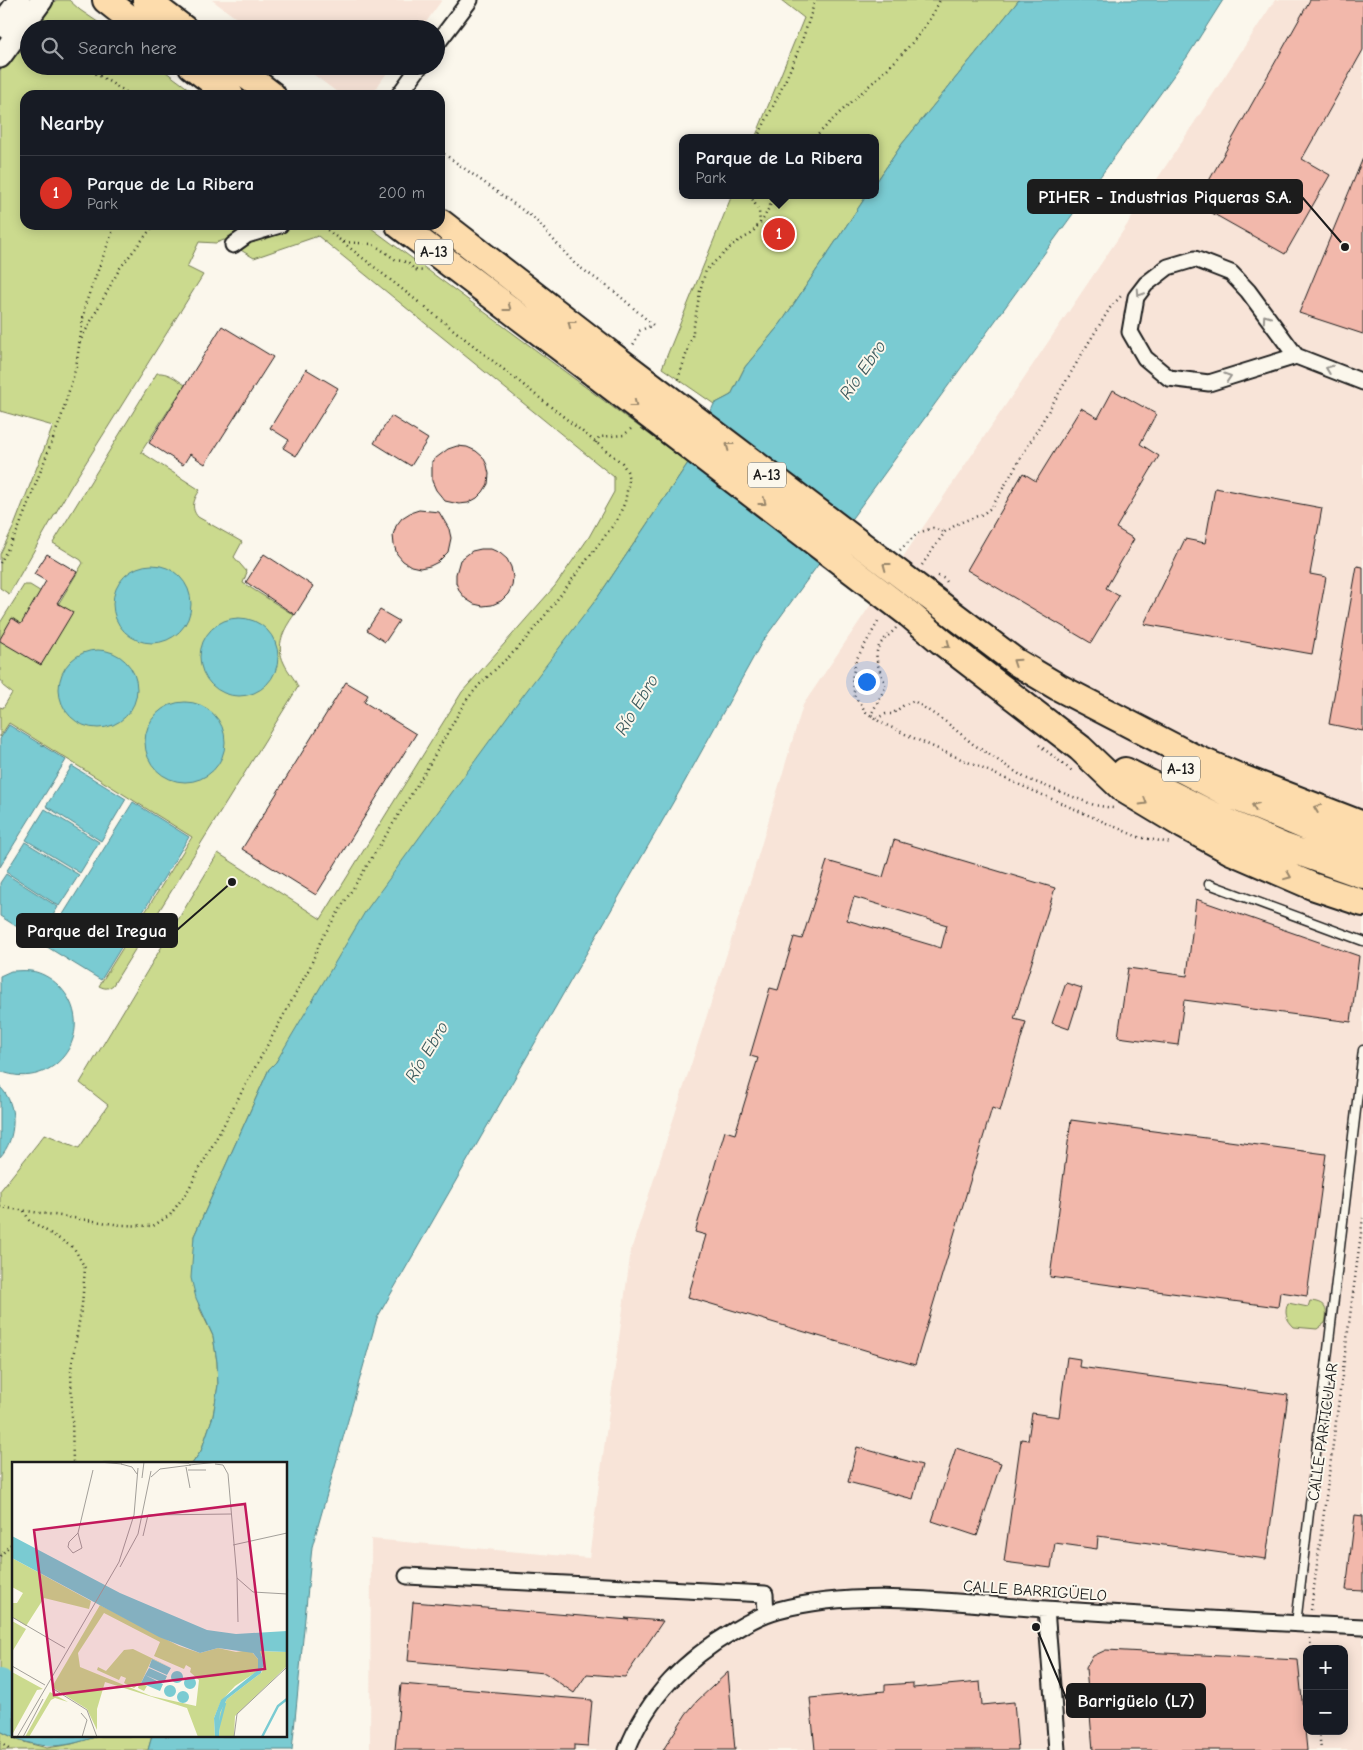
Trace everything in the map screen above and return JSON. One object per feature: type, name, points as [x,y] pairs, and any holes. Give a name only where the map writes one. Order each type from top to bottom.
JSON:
[{"type":"highway","points":[[106,0],[132,20]]},
{"type":"highway","points":[[146,0],[172,20]]},
{"type":"highway","points":[[204,75],[223,90]]},
{"type":"highway","points":[[246,75],[265,90]]},
{"type":"highway","name":"A-13","points":[[445,226],[611,360],[912,610],[941,641],[1080,748],[1229,824],[1308,856],[1363,875]]},
{"type":"highway","name":"A-13","points":[[406,230],[611,360],[884,564],[912,610],[1016,662],[1058,687],[1126,738],[1235,797],[1363,849]]},
{"type":"highway","points":[[1058,687],[1193,757],[1363,825]]},
{"type":"highway","points":[[1080,748],[1124,789],[1183,825],[1231,851],[1270,869],[1312,886],[1363,903]]},
{"type":"main road","points":[[0,26],[19,0]]},
{"type":"main road","points":[[27,20],[42,0]]},
{"type":"main road","points":[[0,57],[20,30]]},
{"type":"street","points":[[445,33],[470,0]]},
{"type":"street","points":[[403,90],[413,75]]},
{"type":"street","points":[[233,245],[247,235],[264,230]]},
{"type":"street","points":[[1296,356],[1209,383],[1169,378],[1145,358],[1130,332],[1136,297],[1146,284],[1168,267],[1195,259],[1231,273],[1248,291],[1296,356],[1363,382]]},
{"type":"street","points":[[407,1576],[765,1594],[766,1614]]},
{"type":"street","name":"CALLE BARRIGÜELO","points":[[627,1750],[636,1728],[656,1698],[680,1669],[714,1643],[751,1621],[776,1610],[816,1602],[850,1599],[919,1600],[1363,1628]]},
{"type":"street","points":[[1046,1609],[1057,1750]]},
{"type":"lane","points":[[1209,884],[1363,942]]},
{"type":"lane","points":[[1302,1624],[1363,1050]]},
{"type":"path","points":[[759,134],[803,38],[815,0]]},
{"type":"path","points":[[819,134],[906,50],[934,14],[940,0]]},
{"type":"path","points":[[98,75],[123,90]]},
{"type":"path","points":[[445,155],[535,219],[575,264],[615,292],[653,325],[639,331],[638,336],[611,360]]},
{"type":"path","points":[[752,199],[759,210],[760,223]]},
{"type":"path","points":[[673,384],[680,378],[692,337],[700,291],[706,270],[735,243],[751,234],[760,223],[773,199]]},
{"type":"path","points":[[0,563],[18,530],[61,418],[76,367],[85,305],[112,230]]},
{"type":"path","points":[[78,344],[120,268],[150,230]]},
{"type":"path","points":[[0,1207],[121,1225],[153,1226],[170,1215],[187,1192],[305,976],[321,940],[426,772],[465,702],[479,685],[521,645],[547,613],[616,520],[625,502],[629,480],[628,472],[622,463],[327,230]]},
{"type":"path","points":[[920,568],[945,532],[959,523],[983,514],[992,507],[1110,308],[1124,293],[1136,297]]},
{"type":"path","points":[[596,443],[599,437],[624,435],[638,421]]},
{"type":"path","points":[[884,564],[918,533],[933,528],[945,532]]},
{"type":"path","points":[[871,716],[886,686],[876,662],[877,651],[881,642],[912,610]]},
{"type":"path","points":[[878,622],[856,660],[852,679],[855,697],[871,716],[920,741],[1138,837],[1178,844]]},
{"type":"path","points":[[871,716],[877,718],[886,714],[892,714],[904,705],[914,702],[946,722],[973,744],[1025,778],[1094,805],[1115,808]]},
{"type":"path","points":[[24,1211],[29,1220],[74,1248],[85,1268],[82,1305],[71,1369],[73,1462]]},
{"type":"path","name":"CALLE PARTICULAR","points":[[1310,1645],[1302,1624],[1363,1218]]},
{"type":"path","points":[[0,1556],[12,1543]]},
{"type":"path","points":[[1319,1735],[1321,1750]]},
{"type":"path","points":[[0,1742],[10,1750]]},
{"type":"shaded area","points":[[212,0],[442,0],[428,20],[239,20]]},
{"type":"shaded area","points":[[1275,0],[1363,0],[1363,1750],[370,1750],[371,1539],[589,1558],[631,1250],[752,876],[803,705],[1121,234]]},
{"type":"shaded area","points":[[314,75],[385,75],[375,90],[334,90]]},
{"type":"green space","points":[[56,0],[69,0],[95,20],[39,20]]},
{"type":"green space","points":[[781,0],[1019,0],[902,144],[879,178],[879,134],[757,134],[804,18]]},
{"type":"green space","points":[[20,45],[20,75],[170,75],[190,90],[20,90],[20,230],[374,230],[688,463],[598,597],[276,1062],[269,1069],[194,1236],[199,1307],[213,1336],[218,1385],[213,1416],[201,1451],[193,1462],[12,1462],[12,1700],[0,1695],[0,1191],[45,1134],[79,1148],[108,1105],[80,1083],[218,853],[321,919],[462,692],[555,586],[589,537],[614,492],[614,477],[318,236],[254,258],[224,240],[216,243],[199,242],[187,267],[203,275],[70,488],[9,594],[0,588],[0,554],[14,526],[53,426],[0,411],[0,71]]},
{"type":"green space","points":[[730,199],[864,199],[781,323],[745,367],[731,395],[714,404],[662,368]]},
{"type":"green space","points":[[157,373],[175,378],[185,385],[141,452],[200,490],[194,503],[194,510],[198,517],[242,542],[234,557],[247,572],[243,583],[294,615],[284,632],[280,650],[284,663],[298,687],[113,985],[105,988],[99,986],[192,837],[9,723],[0,737],[0,707],[3,708],[12,693],[3,686],[3,682],[0,680],[0,623],[24,585],[30,585],[59,603],[83,563],[53,543]]},
{"type":"green space","points":[[1310,1301],[1322,1304],[1326,1310],[1325,1323],[1317,1329],[1294,1327],[1286,1316],[1288,1303],[1308,1307]]},
{"type":"green space","points":[[0,1731],[20,1741],[47,1748],[72,1744],[92,1738],[151,1738],[148,1750],[0,1750]]},
{"type":"water","name":"Río Ebro","points":[[1019,0],[1223,0],[1187,57],[762,642],[679,792],[377,1318],[312,1547],[292,1750],[148,1750],[151,1738],[288,1738],[288,1462],[193,1462],[201,1451],[213,1416],[218,1385],[213,1336],[196,1298],[191,1278],[194,1236],[269,1069],[276,1062],[365,912],[515,706],[598,597],[688,463],[714,404],[731,395],[745,367],[781,323],[864,199],[879,199],[879,178],[902,144]]},
{"type":"water","points":[[144,565],[160,565],[174,571],[185,582],[191,596],[191,612],[185,626],[174,637],[160,643],[144,643],[130,637],[119,626],[113,612],[113,596],[119,582],[130,571]]},
{"type":"water","points":[[231,618],[247,618],[261,624],[272,635],[278,649],[278,665],[272,679],[261,690],[247,696],[231,696],[217,690],[206,679],[200,665],[200,649],[206,635],[217,624]]},
{"type":"water","points":[[98,650],[113,653],[125,662],[134,674],[137,689],[134,704],[125,716],[113,725],[98,728],[83,725],[71,716],[62,704],[59,689],[62,674],[71,662],[83,653]]},
{"type":"water","points":[[185,702],[200,705],[213,714],[222,727],[225,742],[222,757],[213,770],[200,779],[185,782],[170,779],[157,770],[148,757],[145,742],[148,727],[157,714],[170,705]]},
{"type":"water","points":[[9,725],[66,760],[0,867],[0,739]]},
{"type":"water","points":[[72,766],[126,799],[101,841],[46,806]]},
{"type":"water","points":[[133,802],[189,837],[101,980],[44,945]]},
{"type":"water","points":[[45,809],[99,842],[80,873],[26,840]]},
{"type":"water","points":[[25,842],[79,875],[59,906],[6,872]]},
{"type":"water","points":[[6,874],[58,907],[38,940],[0,916],[0,883]]},
{"type":"water","points":[[11,971],[34,972],[52,980],[70,1002],[75,1019],[74,1037],[66,1052],[55,1065],[39,1073],[21,1076],[0,1071],[0,976]]},
{"type":"water","points":[[0,1087],[10,1103],[13,1122],[10,1141],[0,1157]]},
{"type":"water","points":[[0,1695],[12,1700],[12,1737],[0,1731]]},
{"type":"water","points":[[15,1738],[92,1738],[59,1746],[37,1745]]},
{"type":"building","points":[[1310,0],[1363,0],[1363,50],[1302,159],[1330,175],[1285,254],[1196,204]]},
{"type":"building","points":[[1363,158],[1363,334],[1299,313]]},
{"type":"building","points":[[222,326],[273,357],[205,464],[190,454],[183,465],[149,443]]},
{"type":"building","points":[[306,369],[338,388],[296,456],[283,448],[289,440],[270,428]]},
{"type":"building","points":[[1113,390],[1156,414],[1140,444],[1159,456],[1116,528],[1134,539],[1106,588],[1119,596],[1091,643],[967,570],[1023,473],[1036,481],[1081,408],[1098,418]]},
{"type":"building","points":[[391,416],[428,439],[411,466],[374,443]]},
{"type":"building","points":[[457,446],[467,447],[483,457],[489,474],[488,484],[483,492],[468,503],[459,504],[445,501],[436,490],[432,481],[432,461],[448,449]]},
{"type":"building","points":[[1215,488],[1322,508],[1310,574],[1326,577],[1312,654],[1144,624],[1185,539],[1205,543]]},
{"type":"building","points":[[419,510],[439,512],[449,529],[451,538],[448,552],[438,562],[420,568],[411,566],[397,554],[393,535],[396,526],[402,518]]},
{"type":"building","points":[[491,549],[507,559],[513,577],[512,586],[508,594],[501,601],[492,605],[474,604],[460,592],[456,583],[456,574],[460,560],[472,551]]},
{"type":"building","points":[[47,554],[77,572],[57,603],[73,612],[41,665],[0,641],[0,639],[12,618],[21,624],[46,581],[34,574]]},
{"type":"building","points":[[264,554],[313,586],[295,615],[246,582]]},
{"type":"building","points":[[1357,566],[1363,567],[1363,731],[1329,724]]},
{"type":"building","points":[[380,610],[399,621],[385,642],[367,630]]},
{"type":"building","points":[[346,682],[368,695],[364,702],[416,734],[316,895],[242,849]]},
{"type":"building","points":[[894,840],[1055,888],[1014,1019],[1026,1022],[1000,1111],[992,1108],[915,1365],[688,1297],[706,1235],[695,1232],[725,1131],[735,1134],[758,1058],[750,1056],[770,988],[778,990],[794,937],[802,939],[827,861],[883,877]],"holes":[[[854,897],[947,925],[941,948],[847,920]]]},
{"type":"building","points":[[1196,899],[1359,956],[1351,1022],[1184,1000],[1178,1045],[1118,1037],[1128,968],[1187,976]]},
{"type":"building","points":[[1066,983],[1082,988],[1069,1029],[1052,1023]]},
{"type":"building","points":[[1071,1120],[1326,1154],[1307,1296],[1280,1292],[1278,1307],[1050,1277]]},
{"type":"building","points":[[1067,1357],[1080,1359],[1079,1367],[1288,1395],[1266,1559],[1098,1536],[1097,1549],[1055,1543],[1051,1568],[1004,1562],[1021,1439],[1028,1440],[1032,1413],[1059,1417]]},
{"type":"building","points":[[857,1447],[922,1465],[913,1499],[848,1482]]},
{"type":"building","points":[[956,1448],[1001,1463],[977,1536],[932,1521]]},
{"type":"building","points":[[1355,1515],[1363,1516],[1363,1591],[1346,1590]]},
{"type":"building","points":[[413,1602],[629,1620],[625,1618],[663,1621],[625,1677],[587,1674],[574,1693],[545,1673],[408,1661]]},
{"type":"building","points":[[1106,1650],[1298,1660],[1303,1710],[1303,1735],[1306,1735],[1307,1750],[1093,1750],[1086,1668],[1093,1656]]},
{"type":"building","points":[[728,1672],[735,1750],[663,1750],[686,1714]]},
{"type":"building","points":[[980,1682],[982,1705],[1014,1702],[1018,1750],[815,1750],[810,1698],[885,1691],[885,1685],[913,1683],[913,1688]]},
{"type":"building","points":[[401,1684],[592,1700],[588,1746],[574,1745],[574,1750],[395,1750]]},
{"type":"waterway","points":[[0,1683],[12,1694]]},
{"type":"place","name":"Parque de La Ribera","points":[[779,234]]},
{"type":"place","name":"PIHER - Industrias Piqueras S.A.","points":[[1345,247]]},
{"type":"place","name":"Parque del Iregua","points":[[232,882]]},
{"type":"place","name":"Barrigüelo (L7)","points":[[1036,1627]]}]
